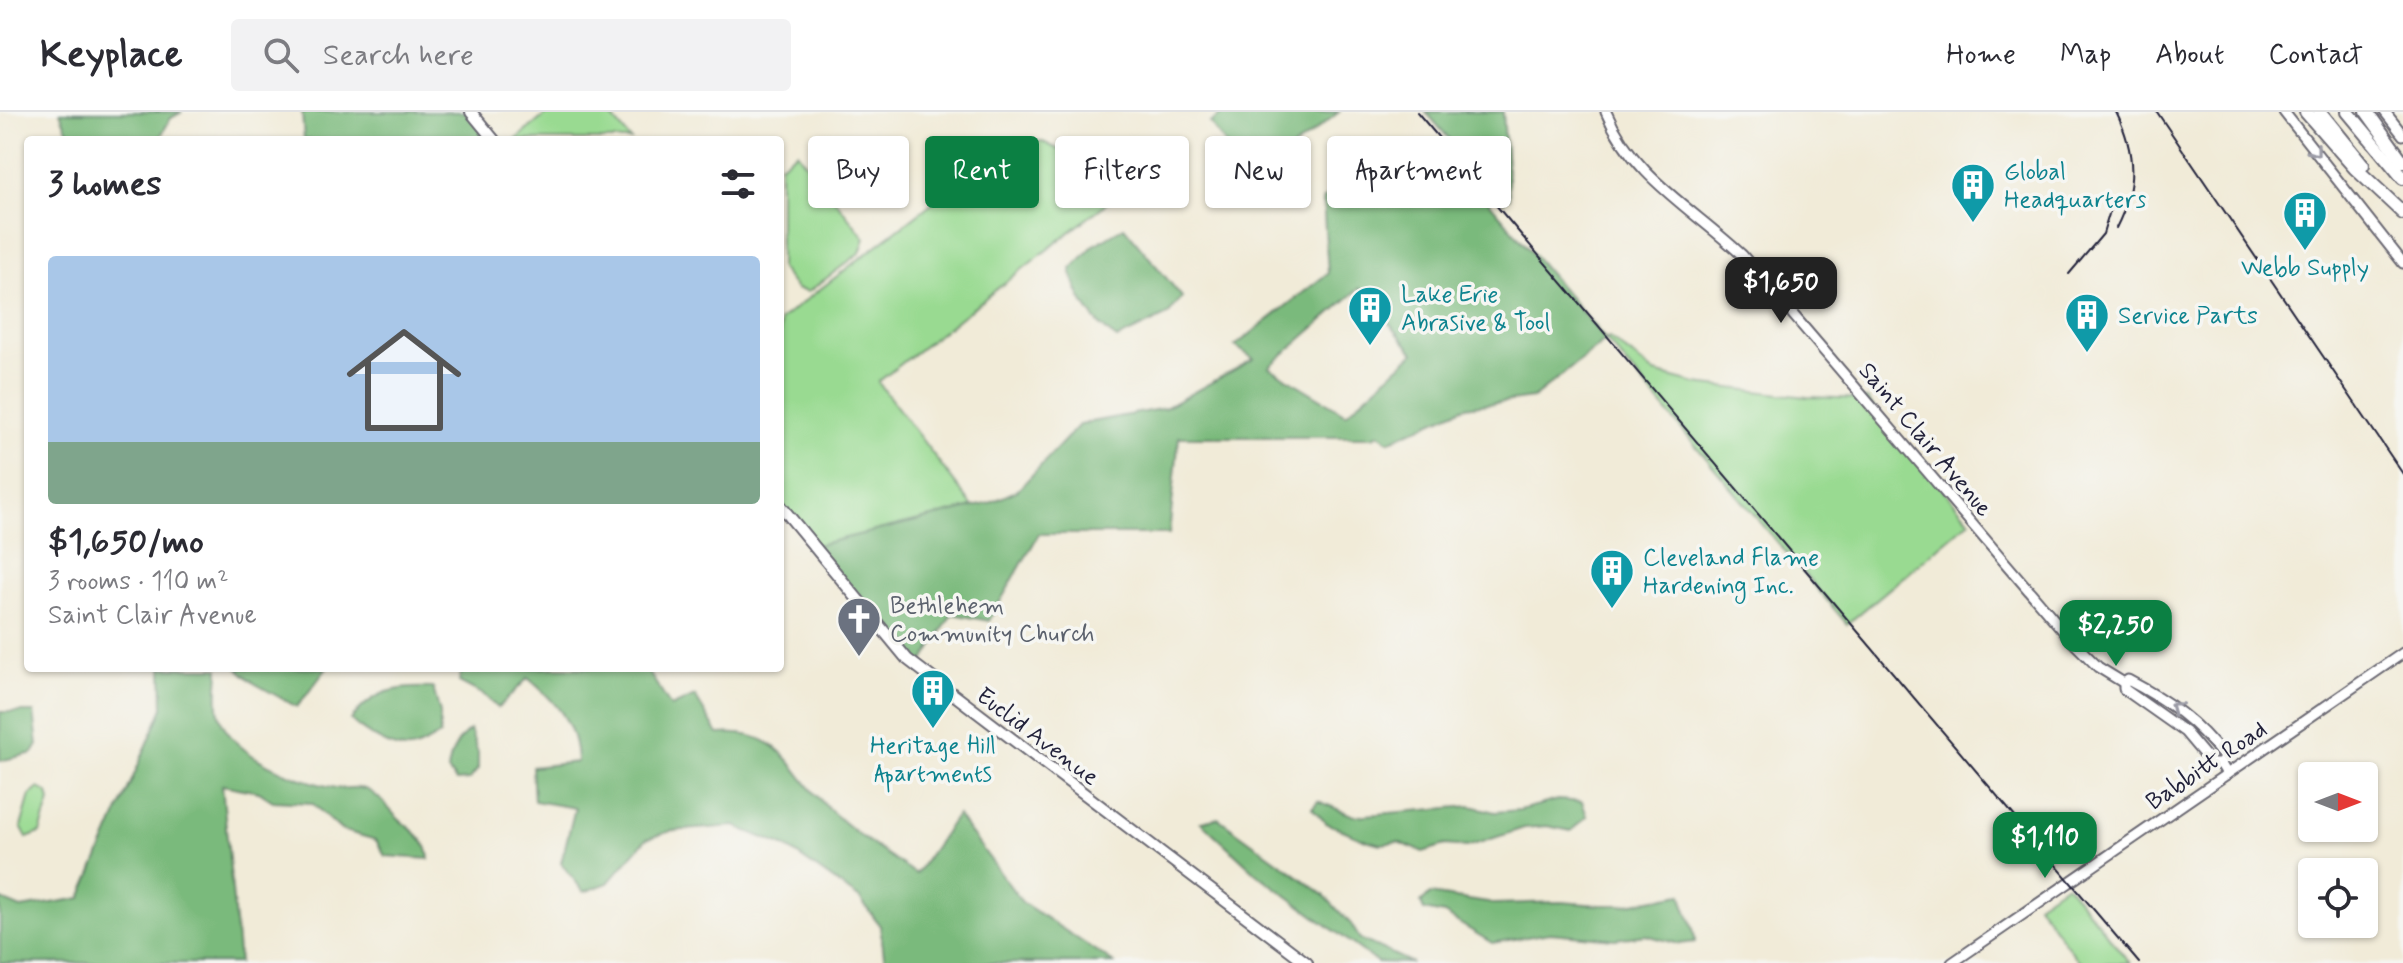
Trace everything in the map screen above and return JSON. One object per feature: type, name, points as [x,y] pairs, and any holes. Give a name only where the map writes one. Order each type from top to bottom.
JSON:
[{"type":"highway","points":[[2306,112],[2355,168],[2403,213]]},
{"type":"highway","points":[[2320,112],[2403,213]]},
{"type":"highway","points":[[2348,112],[2403,178]]},
{"type":"highway","points":[[2367,112],[2403,162]]},
{"type":"main road","points":[[471,112],[491,136]]},
{"type":"main road","name":"Euclid Avenue","points":[[784,510],[907,659],[1307,963]]},
{"type":"street","name":"Saint Clair Avenue","points":[[1606,112],[1617,137],[1652,181],[1710,225],[1742,255],[2073,642],[2098,667],[2124,683],[2128,680],[2150,690],[2186,715],[2224,757],[2221,764],[2227,774]]},
{"type":"street","points":[[2284,112],[2403,263]]},
{"type":"street","points":[[2385,112],[2403,135]]},
{"type":"street","name":"Babbitt Road","points":[[1952,963],[2403,653]]},
{"type":"green space","points":[[60,112],[182,112],[171,118],[161,136],[69,136]]},
{"type":"green space","points":[[302,112],[471,112],[491,136],[304,136]]},
{"type":"green space","points":[[549,112],[608,112],[628,136],[520,136]]},
{"type":"green space","points":[[1225,112],[1339,112],[1308,136],[1220,136],[1210,123]]},
{"type":"green space","points":[[1426,112],[1503,112],[1505,136],[1447,136]]},
{"type":"green space","points":[[1039,142],[1055,148],[1055,208],[1100,208],[878,382],[973,507],[813,546],[784,510],[784,317],[926,208],[1039,208]]},
{"type":"green space","points":[[797,152],[808,166],[808,208],[841,208],[865,238],[860,253],[808,292],[796,289],[784,273],[784,162]]},
{"type":"green space","points":[[1327,196],[1327,208],[1494,208],[1606,340],[1533,398],[1465,407],[1389,441],[1379,434],[1373,437],[1179,437],[1169,534],[1039,534],[989,621],[952,614],[919,669],[813,546],[990,503],[1018,490],[1080,424],[1165,408],[1254,359],[1235,346],[1328,273],[1323,199]],"holes":[[[1360,288],[1414,353],[1346,414],[1269,367]]]},
{"type":"green space","points":[[1124,227],[1182,297],[1168,315],[1117,339],[1101,326],[1087,308],[1071,269],[1094,245]]},
{"type":"green space","points":[[1609,338],[1655,373],[1696,384],[1807,397],[1867,399],[1970,521],[1847,624],[1606,340]]},
{"type":"green space","points":[[162,672],[219,672],[217,699],[220,717],[239,744],[286,773],[336,788],[358,788],[371,792],[420,838],[429,859],[385,856],[376,840],[341,830],[312,803],[273,801],[259,792],[222,785],[239,963],[0,963],[0,899],[21,908],[81,898],[163,708]]},
{"type":"green space","points":[[242,672],[324,672],[297,707],[254,683]]},
{"type":"green space","points":[[461,672],[649,672],[671,707],[695,696],[718,734],[740,734],[771,744],[837,817],[916,874],[957,815],[1022,902],[1114,963],[885,963],[880,926],[860,899],[786,847],[735,826],[671,831],[646,839],[608,883],[584,892],[561,863],[575,808],[534,801],[532,767],[577,762],[573,736],[563,714],[528,678],[498,708],[484,695],[459,682]]},
{"type":"green space","points":[[433,688],[440,713],[440,735],[418,747],[403,749],[387,744],[351,720],[368,702],[387,692]]},
{"type":"green space","points":[[0,712],[34,712],[38,745],[33,753],[0,761]]},
{"type":"green space","points":[[470,730],[478,753],[478,769],[469,780],[456,781],[448,771],[450,759],[457,743]]},
{"type":"green space","points":[[39,788],[48,793],[50,801],[40,833],[27,838],[21,827],[30,795]]},
{"type":"green space","points":[[1558,800],[1582,802],[1587,816],[1571,831],[1547,826],[1524,828],[1467,847],[1445,845],[1423,852],[1398,842],[1380,844],[1366,840],[1326,823],[1312,808],[1318,801],[1354,816],[1471,806],[1495,812],[1520,810]]},
{"type":"green space","points":[[1218,818],[1323,894],[1351,924],[1360,939],[1412,963],[1377,962],[1256,873],[1201,822]]},
{"type":"green space","points":[[2066,884],[2130,963],[2080,963],[2037,904]]},
{"type":"green space","points":[[1430,894],[1494,904],[1561,902],[1623,905],[1682,894],[1695,942],[1679,944],[1646,935],[1615,939],[1550,933],[1492,943],[1444,914],[1424,910],[1421,903]]},
{"type":"railway","points":[[1417,112],[2139,963]]},
{"type":"railway","points":[[2116,112],[2127,142],[2131,170],[2128,198],[2116,228]]},
{"type":"railway","points":[[2157,112],[2403,474]]},
{"type":"railway","points":[[2069,274],[2103,234],[2112,204]]},
{"type":"place","name":"Global Headquarters","points":[[1973,224]]},
{"type":"place","name":"Webb Supply","points":[[2305,252]]},
{"type":"place","name":"Lake Erie Abrasive & Tool","points":[[1370,347]]},
{"type":"place","name":"Service Parts","points":[[2087,354]]},
{"type":"place","name":"Cleveland Flame Hardening Inc.","points":[[1612,610]]},
{"type":"place","name":"Bethlehem Community Church","points":[[859,658]]},
{"type":"place","name":"Heritage Hill Apartments","points":[[933,730]]}]
